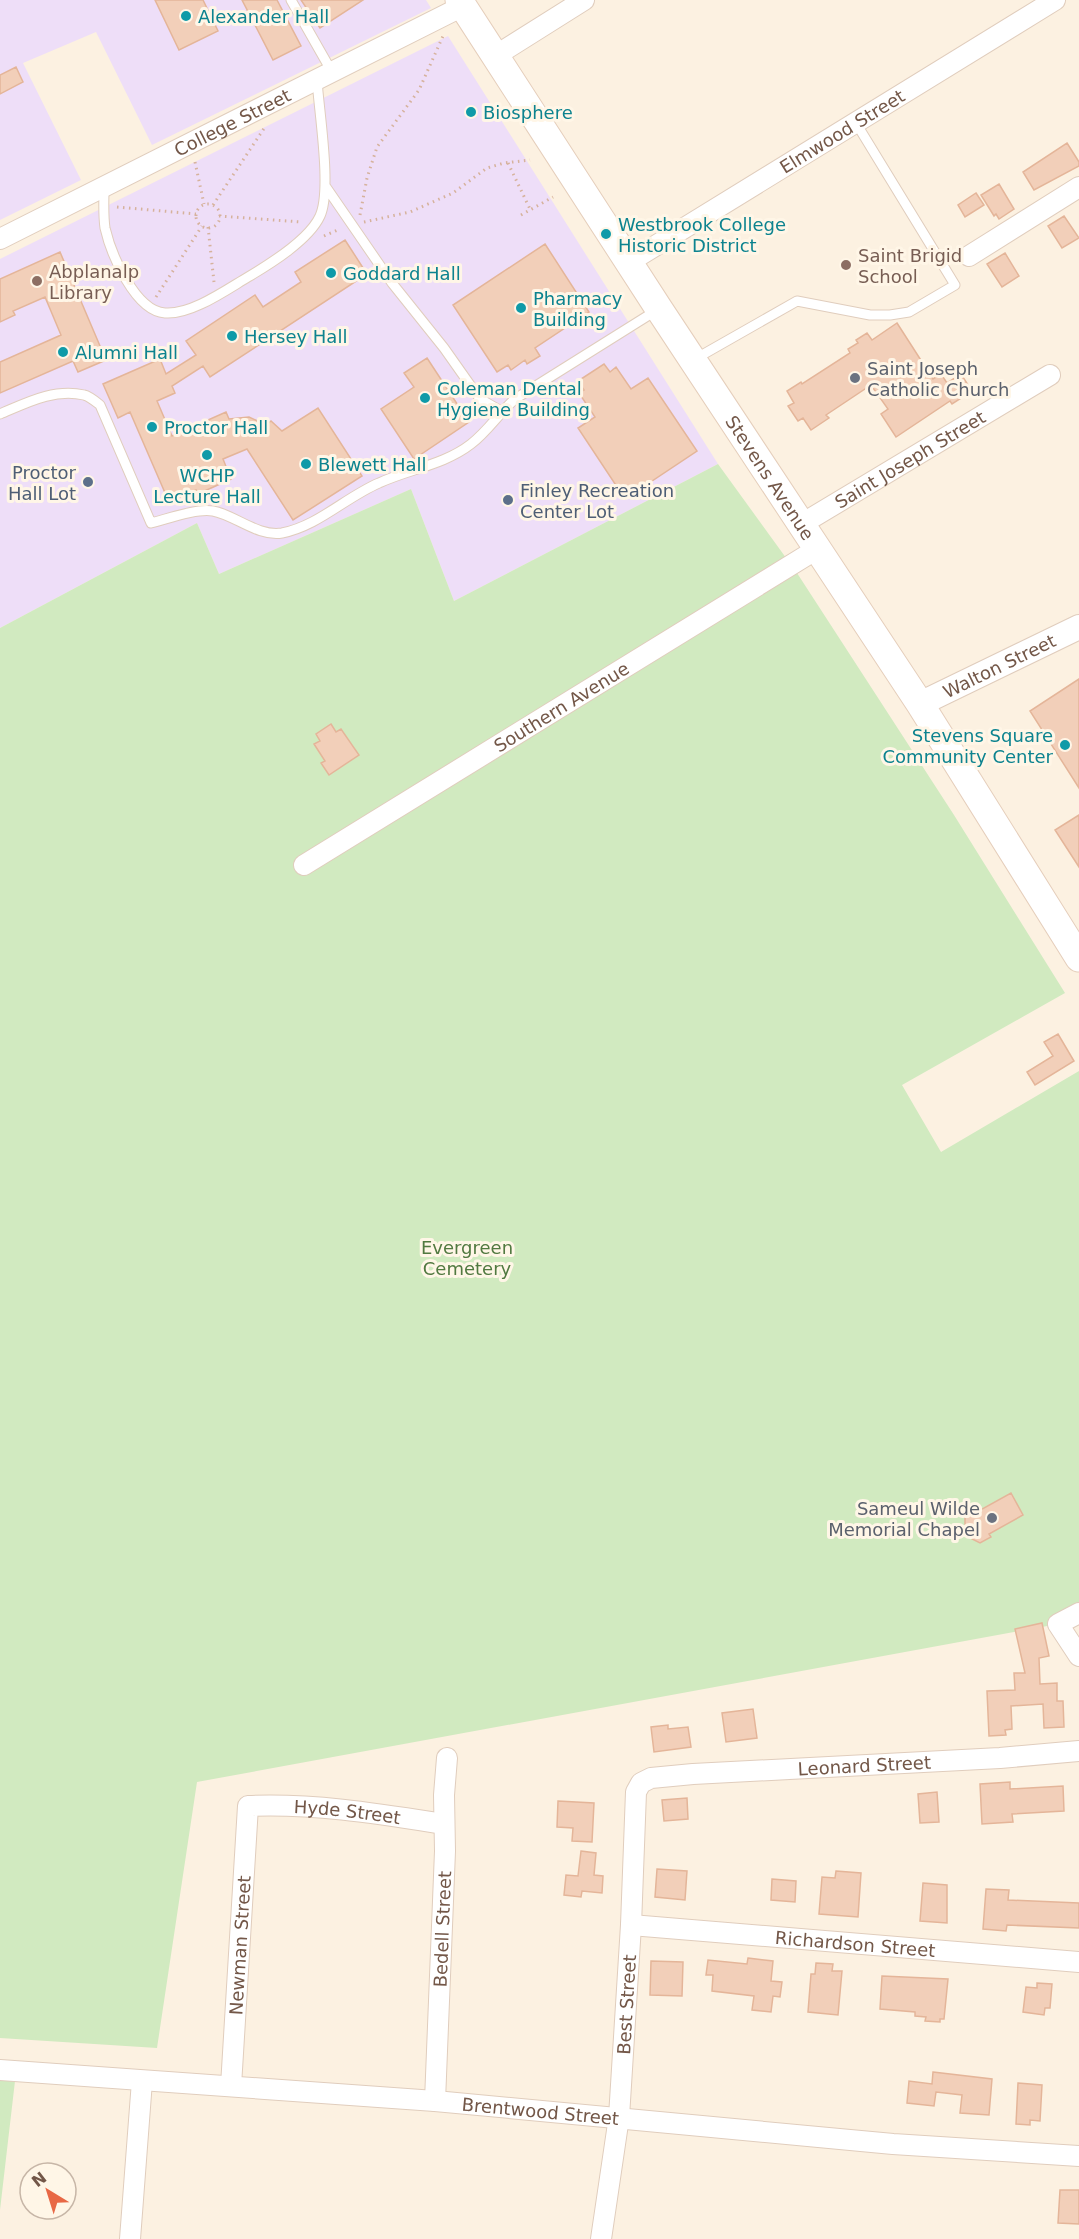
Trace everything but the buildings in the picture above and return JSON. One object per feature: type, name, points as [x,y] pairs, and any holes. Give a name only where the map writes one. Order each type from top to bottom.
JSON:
[{"type":"main road","name":"Stevens Avenue","points":[[461,3],[659,309],[920,704],[1079,958]]},
{"type":"street","points":[[495,56],[584,0]]},
{"type":"street","name":"Elmwood Street","points":[[629,262],[1055,0]]},
{"type":"street","name":"College Street","points":[[0,239],[104,197],[190,144],[461,3]]},
{"type":"street","points":[[969,256],[1079,186]]},
{"type":"street","name":"Saint Joseph Street","points":[[801,525],[1050,375]]},
{"type":"street","name":"Southern Avenue","points":[[304,865],[817,549]]},
{"type":"street","name":"Walton Street","points":[[920,704],[1079,627]]},
{"type":"street","points":[[1079,1613],[1059,1624],[1079,1656]]},
{"type":"street","name":"Leonard Street","points":[[651,1778],[1000,1758],[1079,1751]]},
{"type":"street","name":"Bedell Street","points":[[435,2101],[447,1758]]},
{"type":"street","name":"Best Street","points":[[602,2239],[619,2117],[631,1925],[636,1792],[641,1783],[651,1778]]},
{"type":"street","name":"Hyde Street","points":[[248,1806],[281,1804],[316,1807],[444,1824]]},
{"type":"street","name":"Newman Street","points":[[231,2086],[248,1806]]},
{"type":"street","name":"Richardson Street","points":[[631,1925],[1079,1962]]},
{"type":"street","name":"Brentwood Street","points":[[0,2070],[435,2101],[893,2144],[1079,2156]]},
{"type":"street","points":[[130,2239],[142,2081]]},
{"type":"lane","points":[[104,197],[106,230],[116,257],[137,297],[150,308],[164,313],[176,312],[215,296],[258,271],[296,243],[315,223],[320,215],[326,187],[324,76],[291,0]]},
{"type":"lane","points":[[693,360],[797,301],[870,315],[890,315],[909,312],[955,285],[856,123]]},
{"type":"lane","points":[[326,187],[392,283],[444,348],[480,399],[501,411]]},
{"type":"lane","points":[[0,414],[44,396],[63,393],[86,395],[100,405],[151,523],[209,510],[227,514],[262,531],[281,533],[312,522],[377,483],[430,466],[470,445],[489,429],[501,411],[515,399],[659,309]]},
{"type":"path","points":[[445,28],[419,90],[377,147],[367,178],[358,223],[410,212],[453,193],[487,168],[530,160]]},
{"type":"path","points":[[213,205],[266,126]]},
{"type":"path","points":[[190,144],[204,204]]},
{"type":"path","points":[[508,163],[530,209]]},
{"type":"path","points":[[104,197],[196,214]]},
{"type":"path","points":[[521,215],[553,197]]},
{"type":"path","points":[[204,204],[213,205],[219,211],[215,225],[202,226],[196,220],[196,214],[204,204]]},
{"type":"path","points":[[219,216],[315,223],[322,236],[352,224]]},
{"type":"path","points":[[150,308],[202,226]]},
{"type":"path","points":[[208,227],[215,296]]},
{"type":"shaded area","points":[[0,0],[426,0],[431,8],[152,145],[96,32],[23,63],[81,180],[0,220]]},
{"type":"shaded area","points":[[448,36],[718,464],[454,601],[411,489],[219,574],[197,523],[0,628],[0,259]]},
{"type":"green space","name":"Evergreen Cemetery","points":[[718,464],[797,573],[954,815],[1065,993],[902,1085],[941,1152],[1079,1071],[1079,1612],[1058,1624],[197,1782],[157,2048],[0,2038],[0,628],[197,523],[219,574],[411,489],[454,601]]},
{"type":"green space","points":[[0,2080],[15,2081],[0,2210]]},
{"type":"place","name":"Alexander Hall","points":[[186,16]]},
{"type":"place","name":"Biosphere","points":[[471,112]]},
{"type":"place","name":"Westbrook College Historic District","points":[[606,234]]},
{"type":"place","name":"Saint Brigid School","points":[[846,265]]},
{"type":"place","name":"Goddard Hall","points":[[331,273]]},
{"type":"place","name":"Abplanalp Library","points":[[37,281]]},
{"type":"place","name":"Pharmacy Building","points":[[521,308]]},
{"type":"place","name":"Hersey Hall","points":[[232,336]]},
{"type":"place","name":"Alumni Hall","points":[[63,352]]},
{"type":"place","name":"Saint Joseph Catholic Church","points":[[855,378]]},
{"type":"place","name":"Coleman Dental Hygiene Building","points":[[425,398]]},
{"type":"place","name":"Proctor Hall","points":[[152,427]]},
{"type":"place","name":"WCHP Lecture Hall","points":[[207,455]]},
{"type":"place","name":"Blewett Hall","points":[[306,464]]},
{"type":"place","name":"Proctor Hall Lot","points":[[88,482]]},
{"type":"place","name":"Finley Recreation Center Lot","points":[[508,500]]},
{"type":"place","name":"Stevens Square Community Center","points":[[1065,745]]},
{"type":"place","name":"Sameul Wilde Memorial Chapel","points":[[992,1518]]}]
